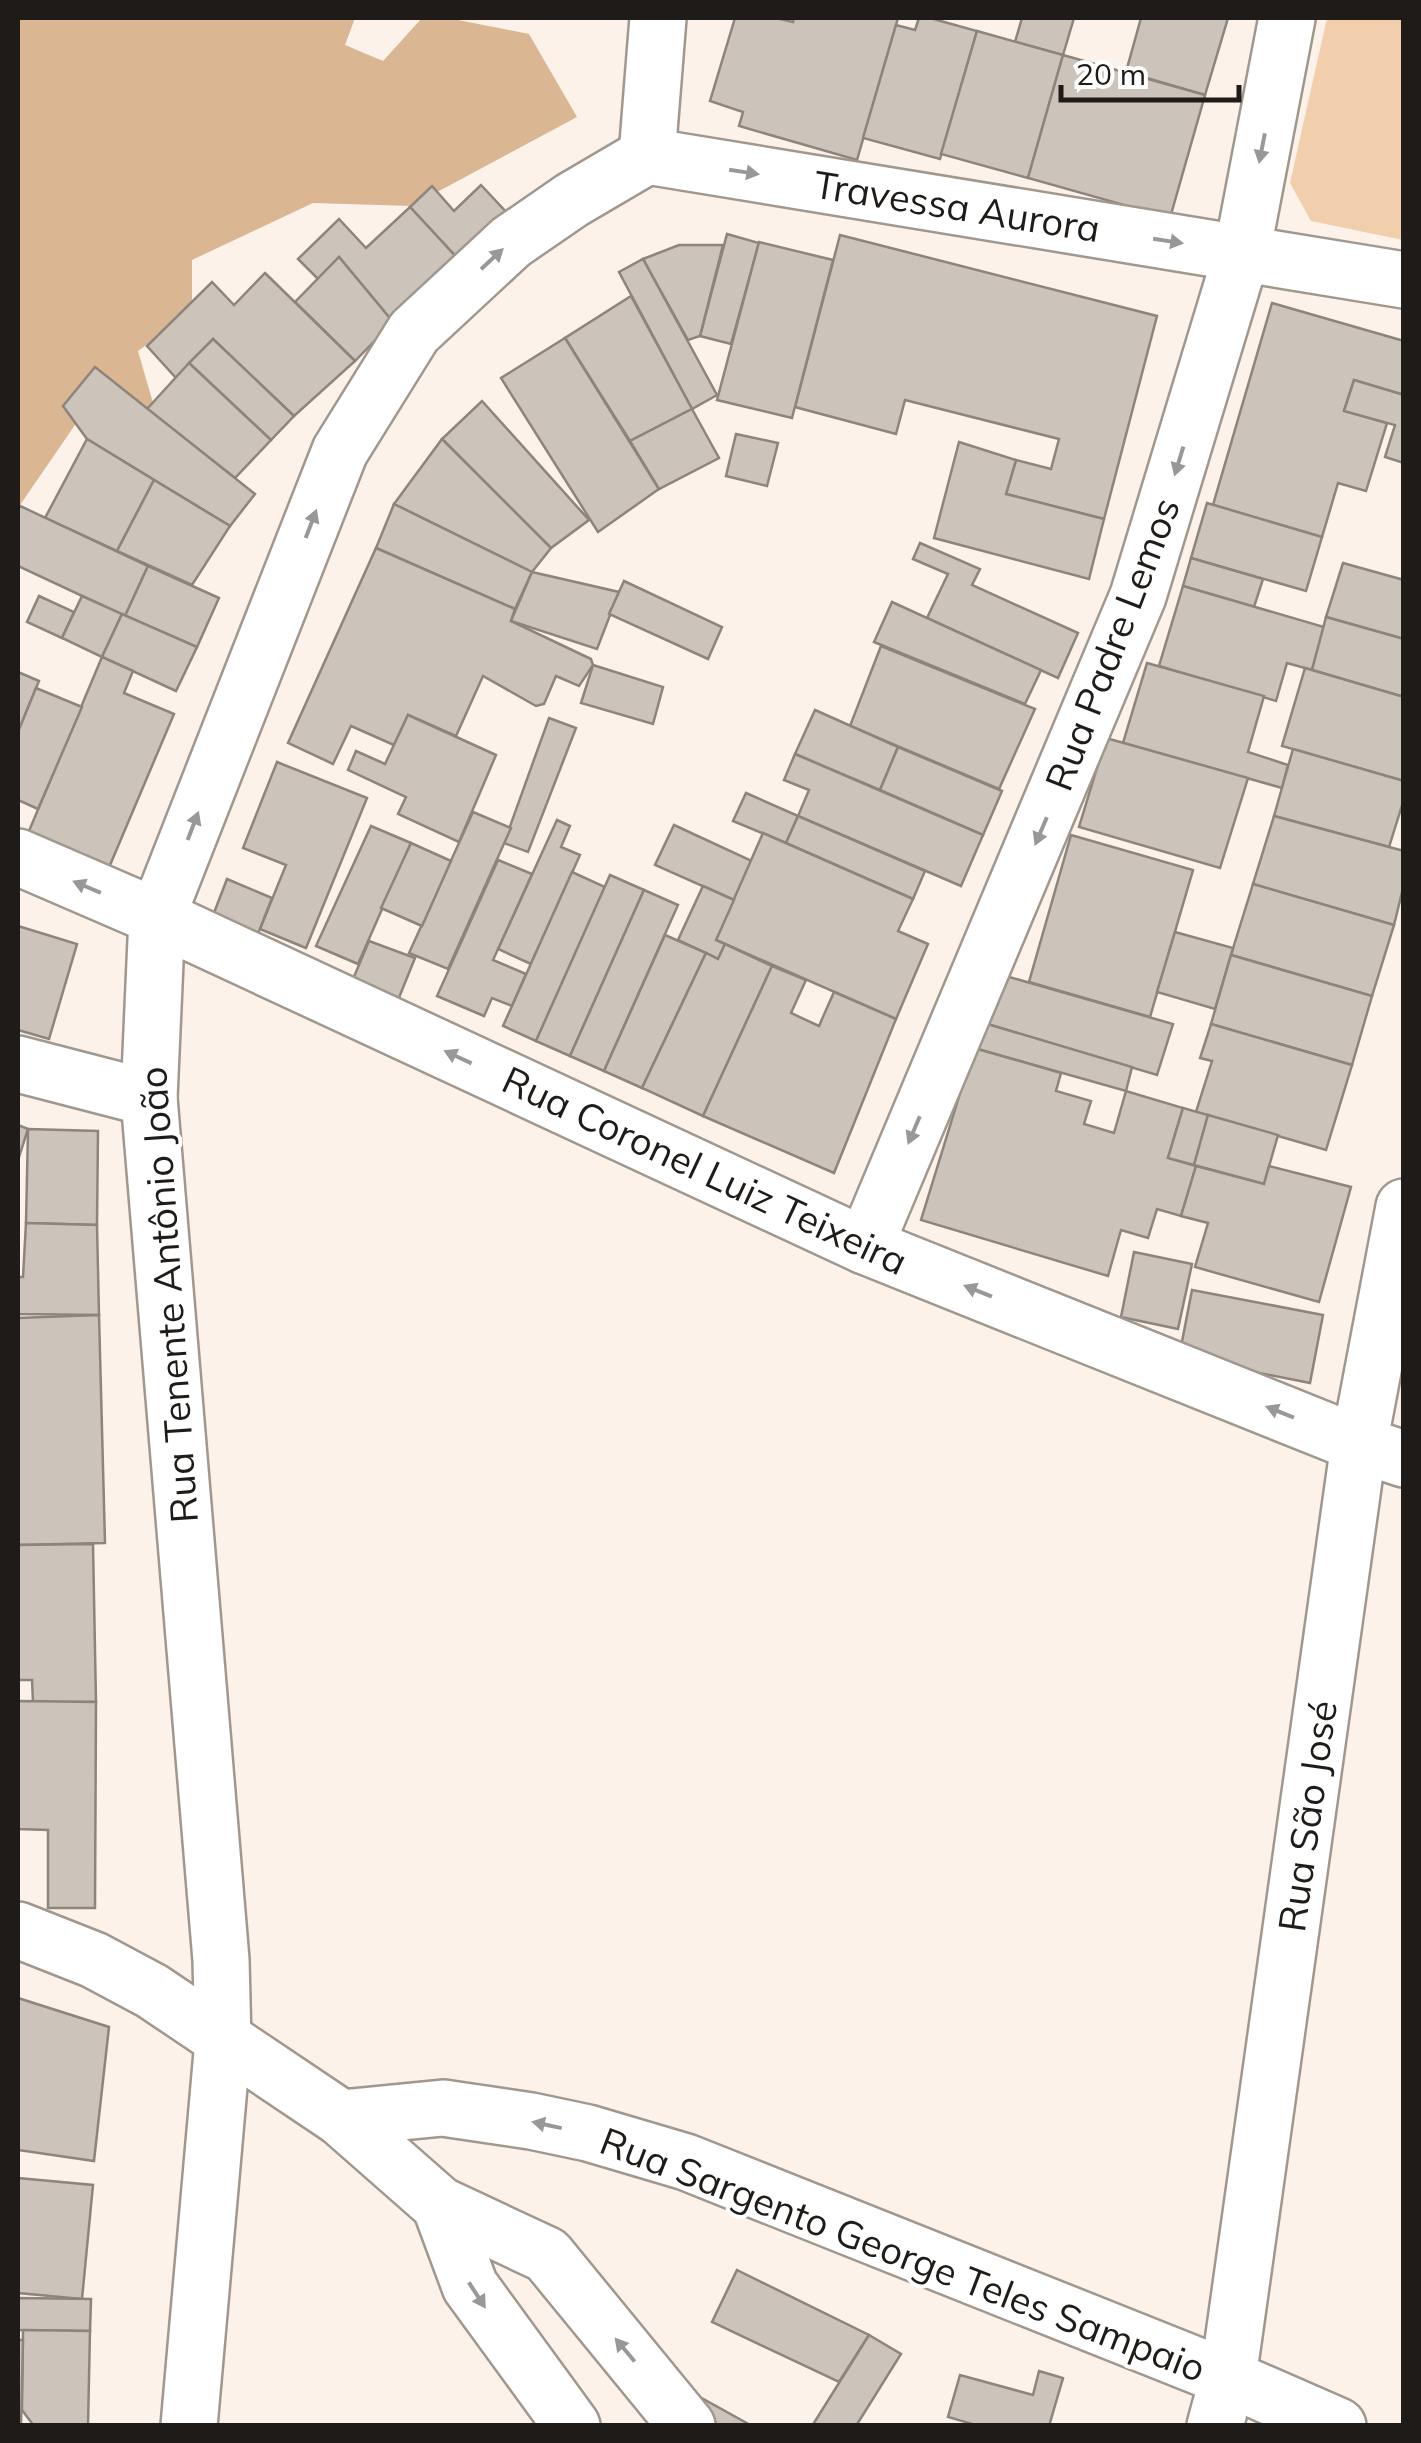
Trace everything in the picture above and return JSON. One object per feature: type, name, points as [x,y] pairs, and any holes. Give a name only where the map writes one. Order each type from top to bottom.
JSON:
[{"type":"street","points":[[647,156],[658,18]]},
{"type":"street","name":"Rua Padre Lemos","points":[[865,1246],[1138,596],[1242,252],[1287,18]]},
{"type":"street","name":"Travessa Aurora","points":[[647,156],[1404,280]]},
{"type":"street","name":"Rua Tenente Antônio João","points":[[189,2426],[224,2041],[221,1960],[148,1098],[157,917],[340,451],[414,332],[511,242],[647,156]]},
{"type":"street","name":"Rua Coronel Luiz Teixeira","points":[[18,857],[157,917],[865,1246],[1381,1451]]},
{"type":"street","points":[[18,1064],[148,1098]]},
{"type":"street","name":"Rua São José","points":[[1221,2402],[1381,1451],[1404,1206]]},
{"type":"street","points":[[18,1930],[124,1974],[340,2118],[440,2205],[547,2256],[687,2426]]},
{"type":"street","name":"Rua Sargento George Teles Sampaio","points":[[340,2118],[442,2108],[588,2133],[704,2169],[1221,2402],[1338,2426]]},
{"type":"street","points":[[440,2205],[470,2286],[572,2426]]},
{"type":"shaded area","points":[[18,18],[355,18],[345,45],[383,61],[422,18],[448,18],[529,34],[577,117],[411,206],[313,203],[192,260],[192,312],[138,351],[164,441],[79,419],[18,508]]},
{"type":"shaded area","points":[[1327,18],[1403,18],[1403,240],[1311,221],[1290,183]]},
{"type":"building","points":[[735,18],[793,22],[794,18],[898,18],[857,160],[739,126],[743,112],[710,101]]},
{"type":"building","points":[[919,18],[977,31],[940,159],[863,138],[896,25],[915,30]]},
{"type":"building","points":[[1022,18],[1074,18],[1063,55],[1015,42]]},
{"type":"building","points":[[1141,18],[1228,18],[1205,95],[1126,72]]},
{"type":"building","points":[[977,31],[1063,55],[1028,178],[941,154]]},
{"type":"building","points":[[1063,55],[1205,95],[1170,218],[1028,178]]},
{"type":"building","points":[[481,185],[509,215],[460,261],[410,207],[432,186],[454,211]]},
{"type":"building","points":[[410,207],[460,261],[393,322],[339,257],[318,279],[298,259],[339,219],[366,248]]},
{"type":"building","points":[[727,234],[759,243],[731,344],[700,336]]},
{"type":"building","points":[[840,235],[1157,316],[1104,519],[1006,494],[1016,460],[1051,469],[1059,439],[905,400],[896,434],[795,407]]},
{"type":"building","points":[[759,242],[833,260],[792,418],[717,400]]},
{"type":"building","points":[[679,245],[723,245],[700,336],[688,340],[643,259]]},
{"type":"building","points":[[339,257],[393,322],[355,361],[295,302]]},
{"type":"building","points":[[643,259],[717,395],[692,409],[619,272]]},
{"type":"building","points":[[265,273],[355,361],[294,416],[213,339],[176,378],[147,346],[212,282],[234,305]]},
{"type":"building","points":[[631,296],[692,409],[630,441],[565,338]]},
{"type":"building","points":[[1272,303],[1404,341],[1404,395],[1354,380],[1344,411],[1387,423],[1366,491],[1338,483],[1322,537],[1213,505]]},
{"type":"building","points":[[565,338],[659,489],[598,532],[501,378]]},
{"type":"building","points":[[213,339],[294,416],[271,440],[189,363]]},
{"type":"building","points":[[189,363],[271,440],[235,478],[147,409]]},
{"type":"building","points":[[95,367],[255,494],[230,526],[87,439],[63,406]]},
{"type":"building","points":[[1354,380],[1404,395],[1404,463],[1385,457],[1395,425],[1344,411]]},
{"type":"building","points":[[482,401],[589,520],[551,548],[442,439]]},
{"type":"building","points":[[692,409],[719,458],[659,489],[630,441]]},
{"type":"building","points":[[736,434],[778,443],[767,486],[726,476]]},
{"type":"building","points":[[87,439],[154,480],[117,551],[45,518]]},
{"type":"building","points":[[442,439],[551,548],[532,572],[394,504]]},
{"type":"building","points":[[959,442],[1016,460],[1006,494],[1104,519],[1089,579],[934,538]]},
{"type":"building","points":[[154,480],[230,526],[192,585],[117,551]]},
{"type":"building","points":[[1207,503],[1322,537],[1306,591],[1191,558]]},
{"type":"building","points":[[394,504],[532,572],[515,609],[376,548]]},
{"type":"building","points":[[18,505],[148,566],[125,616],[18,566]]},
{"type":"building","points":[[920,543],[980,569],[972,585],[1078,633],[1058,678],[927,618],[948,574],[913,559]]},
{"type":"building","points":[[376,548],[515,609],[511,621],[591,659],[593,665],[579,686],[556,676],[544,704],[536,706],[483,676],[456,736],[408,715],[394,745],[351,726],[333,764],[288,743]]},
{"type":"building","points":[[1191,558],[1263,579],[1254,607],[1183,586]]},
{"type":"building","points":[[1343,563],[1404,580],[1404,639],[1326,617]]},
{"type":"building","points":[[148,566],[219,598],[197,647],[125,616]]},
{"type":"building","points":[[532,572],[619,592],[597,649],[511,621]]},
{"type":"building","points":[[624,581],[722,627],[708,659],[609,614]]},
{"type":"building","points":[[1183,586],[1324,627],[1312,670],[1287,663],[1276,701],[1159,666]]},
{"type":"building","points":[[39,596],[74,612],[62,638],[27,622]]},
{"type":"building","points":[[82,596],[122,614],[102,657],[62,638]]},
{"type":"building","points":[[892,602],[1041,670],[1025,704],[874,642]]},
{"type":"building","points":[[122,614],[197,647],[176,691],[102,657]]},
{"type":"building","points":[[1326,617],[1404,639],[1404,697],[1312,670]]},
{"type":"building","points":[[881,646],[1035,709],[999,789],[850,726]]},
{"type":"building","points":[[102,657],[133,671],[124,693],[174,714],[102,884],[21,850]]},
{"type":"building","points":[[1147,663],[1264,696],[1248,752],[1288,765],[1282,788],[1123,743]]},
{"type":"building","points":[[593,665],[663,687],[653,724],[581,703]]},
{"type":"building","points":[[1305,668],[1404,697],[1404,781],[1282,746]]},
{"type":"building","points":[[18,672],[39,681],[18,732]]},
{"type":"building","points":[[36,688],[82,707],[38,809],[18,800],[18,732]]},
{"type":"building","points":[[815,710],[898,747],[880,790],[795,754]]},
{"type":"building","points":[[408,715],[496,755],[459,842],[398,814],[406,797],[348,770],[356,751],[385,764]]},
{"type":"building","points":[[549,718],[576,728],[528,852],[504,843]]},
{"type":"building","points":[[1106,738],[1248,778],[1220,868],[1079,827]]},
{"type":"building","points":[[898,747],[1002,791],[983,835],[880,790]]},
{"type":"building","points":[[1293,749],[1404,781],[1404,799],[1389,847],[1274,816]]},
{"type":"building","points":[[795,754],[983,835],[961,886],[798,816],[809,790],[784,780]]},
{"type":"building","points":[[277,762],[367,798],[306,948],[260,929],[286,865],[243,848]]},
{"type":"building","points":[[746,793],[798,816],[786,843],[733,821]]},
{"type":"building","points":[[473,812],[511,828],[448,969],[409,953]]},
{"type":"building","points":[[798,816],[925,871],[913,899],[786,843]]},
{"type":"building","points":[[1274,816],[1404,851],[1404,884],[1394,925],[1253,884]]},
{"type":"building","points":[[557,820],[570,826],[561,847],[580,855],[531,964],[498,949]]},
{"type":"building","points":[[674,825],[752,861],[734,900],[655,865]]},
{"type":"building","points":[[371,826],[411,843],[358,964],[316,946]]},
{"type":"building","points":[[763,833],[913,899],[898,931],[928,944],[896,1019],[716,940]]},
{"type":"building","points":[[1071,835],[1193,870],[1150,1017],[1029,982]]},
{"type":"building","points":[[411,843],[451,861],[422,926],[381,908]]},
{"type":"building","points":[[498,860],[532,874],[493,960],[526,974],[512,1006],[492,998],[484,1016],[437,996]]},
{"type":"building","points":[[572,872],[605,887],[536,1041],[503,1026]]},
{"type":"building","points":[[610,875],[644,890],[570,1056],[536,1041]]},
{"type":"building","points":[[227,879],[272,898],[252,949],[207,931]]},
{"type":"building","points":[[1253,884],[1394,925],[1372,996],[1231,955]]},
{"type":"building","points":[[703,886],[734,900],[716,940],[725,944],[718,959],[678,940]]},
{"type":"building","points":[[644,890],[678,905],[604,1071],[570,1056]]},
{"type":"building","points":[[18,926],[77,944],[49,1039],[18,1030]]},
{"type":"building","points":[[1175,932],[1233,948],[1215,1009],[1157,992]]},
{"type":"building","points":[[665,935],[706,953],[642,1088],[604,1071]]},
{"type":"building","points":[[369,941],[415,958],[394,1010],[348,991]]},
{"type":"building","points":[[725,944],[772,966],[703,1116],[642,1088],[706,953],[718,959]]},
{"type":"building","points":[[1231,955],[1372,996],[1352,1065],[1211,1024]]},
{"type":"building","points":[[772,966],[806,980],[791,1013],[819,1026],[834,992],[896,1019],[834,1173],[703,1116]]},
{"type":"building","points":[[999,974],[1173,1024],[1157,1075],[984,1023]]},
{"type":"building","points":[[984,1023],[1132,1067],[1126,1091],[974,1048]]},
{"type":"building","points":[[1211,1024],[1352,1065],[1326,1150],[1196,1112],[1212,1061],[1200,1058]]},
{"type":"building","points":[[974,1048],[1061,1073],[1056,1091],[1091,1101],[1084,1124],[1114,1133],[1126,1091],[1183,1108],[1168,1158],[1196,1166],[1181,1216],[1157,1209],[1148,1238],[1121,1230],[1108,1276],[921,1220]]},
{"type":"building","points":[[1183,1108],[1208,1115],[1194,1165],[1168,1158]]},
{"type":"building","points":[[1208,1115],[1278,1135],[1264,1184],[1194,1165]]},
{"type":"building","points":[[18,1125],[28,1129],[18,1160]]},
{"type":"building","points":[[28,1129],[98,1131],[97,1225],[26,1223]]},
{"type":"building","points":[[1196,1166],[1264,1184],[1269,1166],[1351,1187],[1319,1302],[1195,1267],[1208,1223],[1181,1216]]},
{"type":"building","points":[[26,1223],[97,1225],[99,1315],[18,1314],[18,1277],[23,1277]]},
{"type":"building","points":[[1134,1252],[1192,1264],[1178,1329],[1121,1317]]},
{"type":"building","points":[[1192,1290],[1323,1315],[1310,1383],[1179,1357]]},
{"type":"building","points":[[99,1315],[105,1543],[18,1545],[18,1318]]},
{"type":"building","points":[[93,1544],[96,1702],[33,1702],[32,1680],[18,1680],[18,1545]]},
{"type":"building","points":[[18,1701],[96,1702],[95,1908],[48,1908],[48,1830],[18,1829]]},
{"type":"building","points":[[18,1998],[109,2027],[94,2161],[18,2150]]},
{"type":"building","points":[[18,2178],[93,2185],[82,2299],[18,2293]]},
{"type":"building","points":[[737,2270],[869,2335],[839,2382],[712,2322]]},
{"type":"building","points":[[18,2298],[91,2299],[90,2331],[18,2330]]},
{"type":"building","points":[[23,2330],[90,2331],[88,2426],[34,2426],[22,2410]]},
{"type":"building","points":[[869,2335],[901,2354],[856,2426],[812,2426]]},
{"type":"building","points":[[18,2340],[23,2340],[21,2426],[18,2426]]},
{"type":"building","points":[[1039,2371],[1063,2378],[1049,2426],[979,2426],[948,2417],[960,2375],[1033,2395]]},
{"type":"building","points":[[689,2391],[752,2426],[697,2426]]}]
